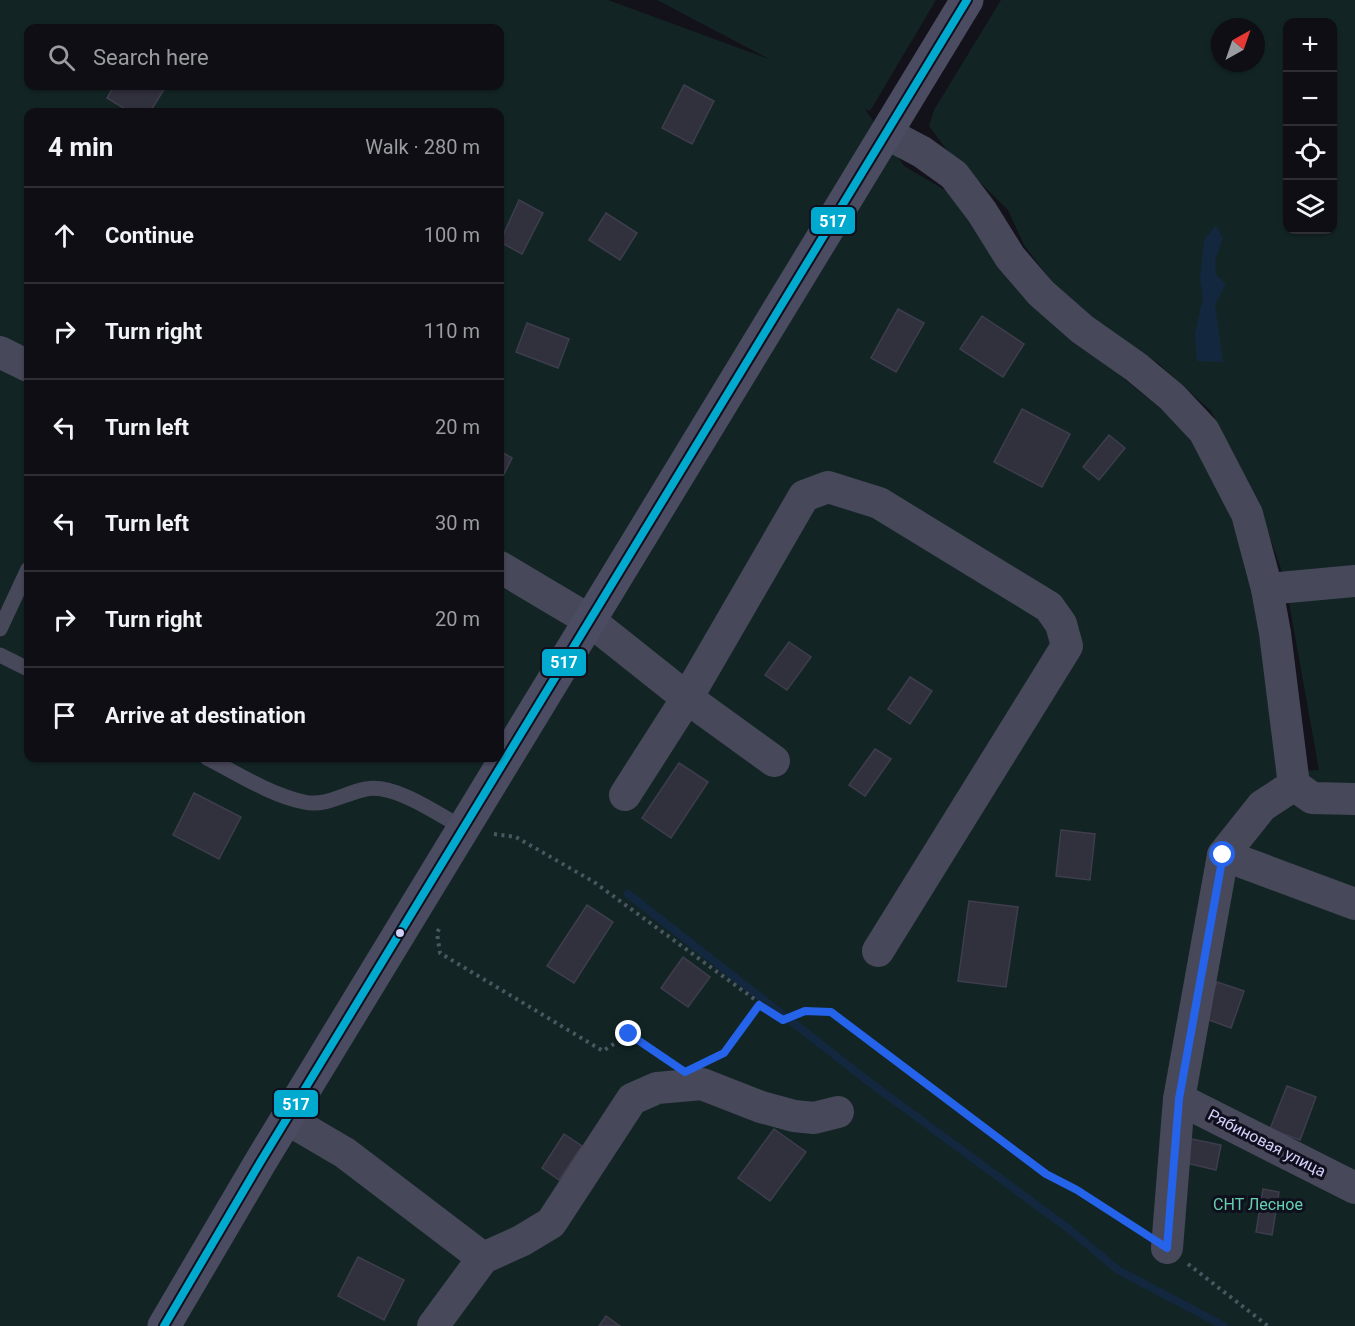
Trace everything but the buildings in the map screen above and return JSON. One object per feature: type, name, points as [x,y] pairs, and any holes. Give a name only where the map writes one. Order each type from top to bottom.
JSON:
[{"type":"main road","points":[[164,1326],[287,1119],[474,830],[589,620],[967,0]]},
{"type":"street","points":[[886,133],[922,152],[954,175],[982,212],[1010,257],[1041,293],[1082,328],[1136,367],[1172,397],[1204,431],[1247,514],[1267,589],[1275,633],[1294,785],[1312,798],[1355,799]]},
{"type":"street","points":[[0,352],[24,364]]},
{"type":"street","points":[[625,795],[687,698],[804,496],[828,487],[879,503],[1049,607],[1061,624],[1067,646],[878,951]]},
{"type":"street","points":[[504,569],[589,620],[687,698],[774,761]]},
{"type":"street","points":[[1267,589],[1355,581]]},
{"type":"street","points":[[1167,1248],[1179,1099],[1223,855],[1262,806],[1294,785]]},
{"type":"street","points":[[1223,855],[1355,904]]},
{"type":"street","points":[[433,1326],[483,1258],[551,1223],[632,1099],[657,1088],[702,1084],[794,1116],[814,1118],[838,1112]]},
{"type":"street","name":"Рябиновая улица","points":[[1179,1099],[1355,1188]]},
{"type":"street","points":[[287,1119],[345,1153],[483,1258]]},
{"type":"lane","points":[[0,629],[24,578]]},
{"type":"lane","points":[[0,655],[24,667]]},
{"type":"lane","points":[[215,762],[282,795],[303,802],[322,804],[364,789],[378,787],[399,794],[474,830]]},
{"type":"path","points":[[474,830],[516,837],[594,882],[759,1005],[783,1020],[805,1011],[831,1012],[1046,1174],[1077,1190],[1167,1248],[1268,1326]]},
{"type":"path","points":[[442,923],[437,933],[440,953],[603,1051],[629,1034],[667,1059]]},
{"type":"path","points":[[705,1062],[724,1053],[759,1005]]},
{"type":"green space","name":"СНТ Лесное","points":[[0,0],[608,0],[769,59],[657,0],[936,0],[870,111],[865,109],[904,166],[952,194],[1094,354],[1189,432],[1221,485],[1261,613],[1287,772],[1319,770],[1285,580],[1256,498],[1211,411],[1158,363],[1112,334],[1056,287],[1024,245],[1008,210],[946,149],[929,126],[934,110],[1001,0],[1355,0],[1355,1326],[0,1326]]},
{"type":"water","points":[[1216,225],[1223,238],[1215,260],[1216,275],[1226,284],[1215,305],[1223,362],[1197,361],[1195,334],[1203,297],[1200,280],[1204,240]]},
{"type":"waterway","points":[[628,894],[868,1081],[1069,1229],[1118,1270],[1224,1326]]},
{"type":"transit line","name":"517","points":[[504,761],[967,0]]},
{"type":"transit line","name":"517","points":[[164,1326],[261,1161],[504,762]]},
{"type":"route","points":[[629,1034],[685,1072],[724,1053],[759,1005],[783,1020],[805,1011],[831,1012],[1046,1174],[1077,1190],[1167,1248],[1179,1099],[1223,855]]}]
